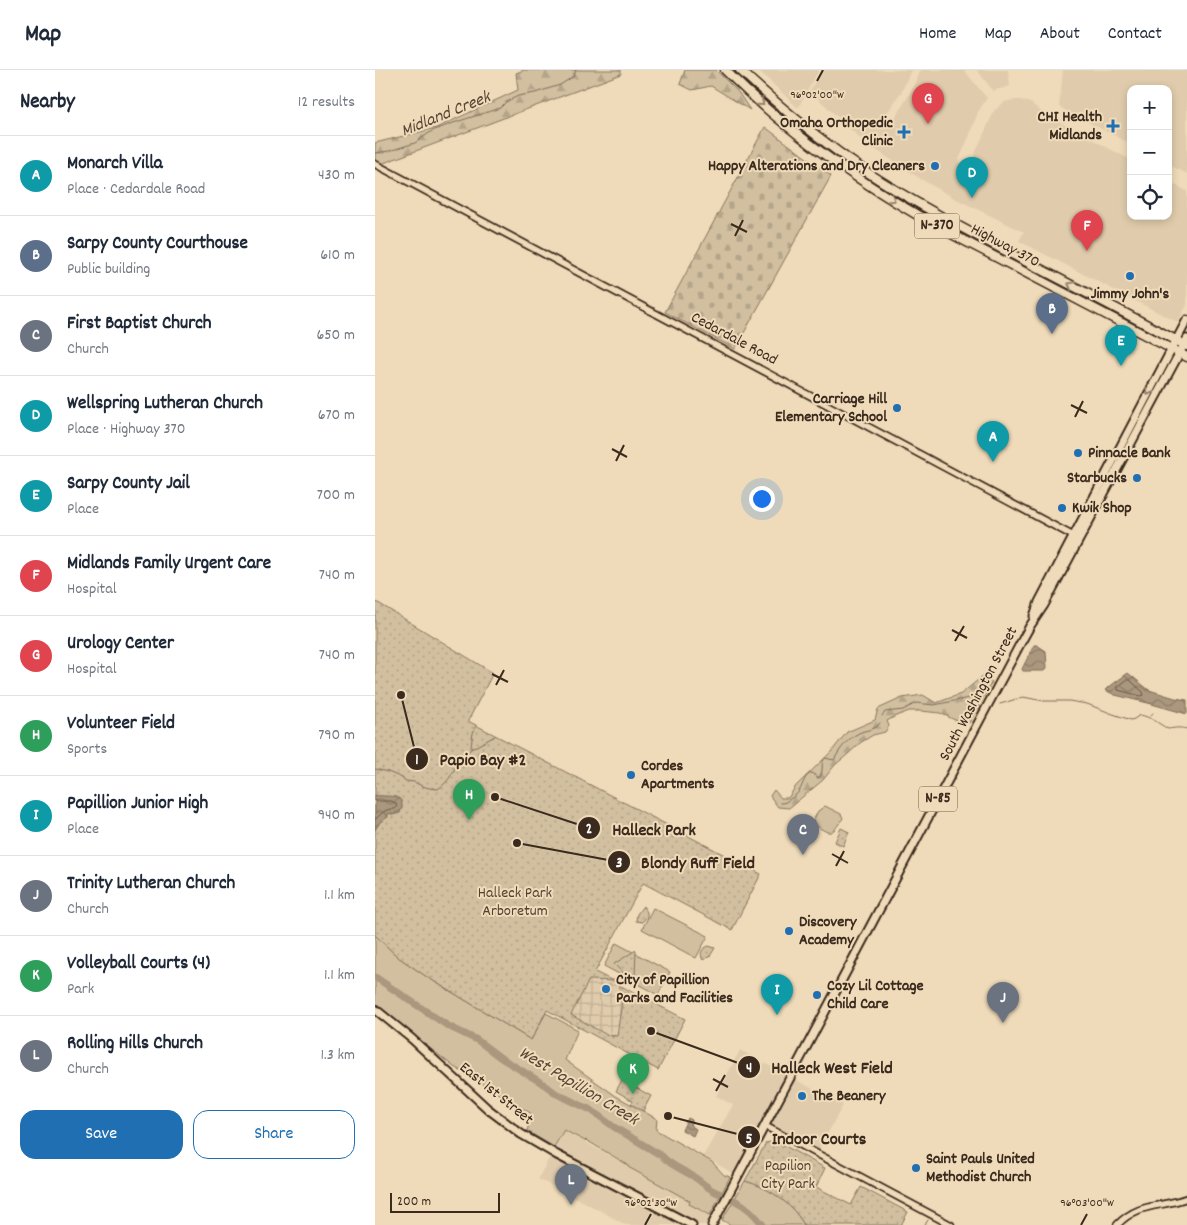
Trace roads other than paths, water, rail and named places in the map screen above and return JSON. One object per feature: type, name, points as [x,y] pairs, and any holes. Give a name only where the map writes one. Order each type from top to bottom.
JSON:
[{"type":"highway","name":"Highway 370","points":[[725,70],[798,134],[832,160],[935,225],[1096,309],[1174,345],[1185,348]]},
{"type":"highway","name":"Highway 370","points":[[740,70],[811,132],[884,183],[1174,345]]},
{"type":"main road","name":"South Washington Street","points":[[713,1225],[1030,626],[1044,605],[1187,320]]},
{"type":"main road","name":"South Washington Street","points":[[1076,538],[1185,348]]},
{"type":"main road","name":"East 1st Street","points":[[375,1009],[412,1039],[488,1109],[521,1134],[557,1155],[692,1225]]},
{"type":"street","name":"Cedardale Road","points":[[375,164],[1076,538]]},
{"type":"street","points":[[765,1126],[951,1225]]},
{"type":"street","points":[[1117,1225],[1130,1213],[1139,1209],[1187,1198]]},
{"type":"water","points":[[1034,645],[1046,651],[1047,668],[1044,671],[1023,671],[1022,669]]},
{"type":"water","points":[[1128,673],[1149,690],[1187,700],[1187,714],[1115,695],[1105,690]]},
{"type":"water","points":[[375,795],[399,798],[402,806],[400,813],[388,814],[388,817],[380,822],[375,830]]},
{"type":"water","points":[[688,1118],[692,1120],[690,1125],[696,1129],[693,1136],[682,1130]]},
{"type":"waterway","name":"Midland Creek","points":[[375,153],[415,143],[432,131],[500,108],[506,102],[518,96],[560,85],[574,76],[576,70]]},
{"type":"waterway","points":[[882,716],[885,712],[903,710],[916,703],[934,705],[979,696]]},
{"type":"waterway","points":[[1000,704],[1023,697],[1044,701],[1069,701],[1087,704],[1131,720],[1140,715],[1144,716],[1168,729],[1187,729]]},
{"type":"waterway","points":[[1149,717],[1153,713]]},
{"type":"waterway","points":[[780,803],[786,802],[797,794],[808,775],[813,773],[817,778],[820,777],[825,758],[834,760],[847,741],[859,733],[873,729],[880,723]]},
{"type":"waterway","points":[[471,748],[476,726]]},
{"type":"waterway","points":[[375,769],[388,772],[406,781],[438,789],[449,779],[460,758],[471,749],[495,736]]},
{"type":"waterway","name":"West Papillion Creek","points":[[375,977],[448,1026],[477,1040],[557,1094],[591,1110],[614,1127],[710,1188],[743,1205],[763,1225]]},
{"type":"waterway","points":[[925,1225],[928,1220]]},
{"type":"place","name":"Urology Center","points":[[928,124]]},
{"type":"place","name":"CHI Health Midlands","points":[[1113,126]]},
{"type":"place","name":"Omaha Orthopedic Clinic","points":[[904,132]]},
{"type":"place","name":"Happy Alterations and Dry Cleaners","points":[[935,166]]},
{"type":"place","name":"Wellspring Lutheran Church","points":[[972,198]]},
{"type":"place","name":"Midlands Family Urgent Care","points":[[1087,251]]},
{"type":"place","name":"Jimmy John's","points":[[1130,276]]},
{"type":"place","name":"Sarpy County Courthouse","points":[[1052,334]]},
{"type":"place","name":"Sarpy County Jail","points":[[1121,366]]},
{"type":"place","name":"Carriage Hill Elementary School","points":[[897,408]]},
{"type":"place","name":"Pinnacle Bank","points":[[1078,453]]},
{"type":"place","name":"Monarch Villa","points":[[993,462]]},
{"type":"place","name":"Starbucks","points":[[1137,478]]},
{"type":"place","name":"Kwik Shop","points":[[1062,508]]},
{"type":"place","name":"Papio Bay #2","points":[[401,695]]},
{"type":"place","name":"Cordes Apartments","points":[[631,775]]},
{"type":"place","name":"Halleck Park","points":[[495,797]]},
{"type":"place","name":"Volunteer Field","points":[[469,820]]},
{"type":"place","name":"Blondy Ruff Field","points":[[517,843]]},
{"type":"place","name":"First Baptist Church","points":[[803,855]]},
{"type":"place","name":"Discovery Academy","points":[[789,931]]},
{"type":"place","name":"City of Papillion Parks and Facilities","points":[[606,989]]},
{"type":"place","name":"Cozy Lil Cottage Child Care","points":[[817,995]]},
{"type":"place","name":"Papillion Junior High","points":[[777,1015]]},
{"type":"place","name":"Trinity Lutheran Church","points":[[1003,1023]]},
{"type":"place","name":"Halleck West Field","points":[[651,1031]]},
{"type":"place","name":"Volleyball Courts (4)","points":[[633,1094]]},
{"type":"place","name":"The Beanery","points":[[802,1096]]},
{"type":"place","name":"Indoor Courts","points":[[668,1116]]},
{"type":"place","name":"Saint Pauls United Methodist Church","points":[[916,1168]]},
{"type":"place","name":"Rolling Hills Church","points":[[571,1205]]},
{"type":"park label","name":"Halleck Park Arboretum","points":[[515,902]]},
{"type":"park label","name":"Papilion City Park","points":[[788,1175]]}]
